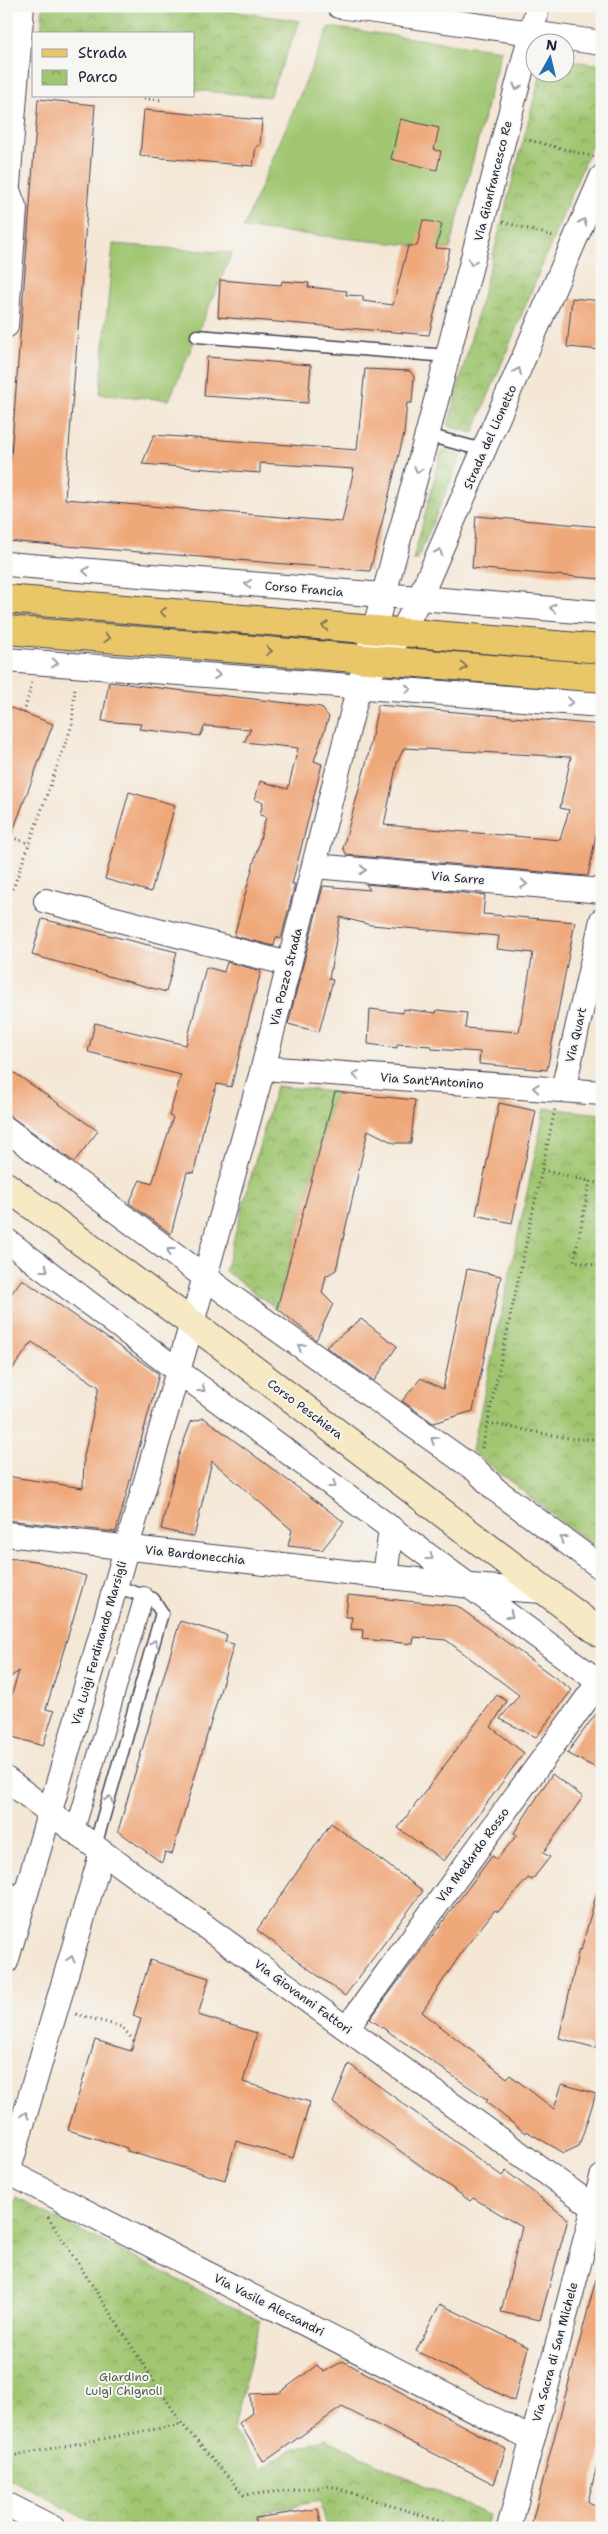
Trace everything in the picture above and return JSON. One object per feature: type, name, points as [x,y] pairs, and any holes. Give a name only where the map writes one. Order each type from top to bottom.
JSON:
[{"type":"main road","points":[[6,599],[602,649]]},
{"type":"main road","points":[[6,630],[602,678]]},
{"type":"main road","name":"Corso Peschiera","points":[[6,1186],[192,1324],[542,1591],[602,1634]]},
{"type":"street","points":[[6,326],[15,209],[7,185],[22,6]]},
{"type":"street","points":[[339,6],[531,32]]},
{"type":"street","name":"Via Gianfrancesco Re","points":[[531,32],[538,6]]},
{"type":"street","points":[[576,39],[602,43]]},
{"type":"street","name":"Via Gianfrancesco Re","points":[[374,630],[448,356],[526,51]]},
{"type":"street","name":"Strada del Lionetto","points":[[373,659],[402,632],[420,597],[602,177]]},
{"type":"street","name":"Corso Francia","points":[[6,564],[602,613]]},
{"type":"street","name":"Via Pozzo Strada","points":[[192,1324],[263,1068],[359,686],[373,659],[374,630]]},
{"type":"street","points":[[6,660],[602,705]]},
{"type":"street","name":"Via Sarre","points":[[314,866],[602,891]]},
{"type":"street","points":[[46,901],[289,964]]},
{"type":"street","name":"Via Quart","points":[[553,1090],[602,920]]},
{"type":"street","name":"Via Sant'Antonino","points":[[263,1068],[602,1093]]},
{"type":"street","points":[[6,1129],[204,1277],[477,1470],[496,1490],[602,1568]]},
{"type":"street","points":[[6,1240],[600,1683]]},
{"type":"street","name":"Via Luigi Ferdinando Marsigli","points":[[6,1962],[16,1892],[50,1811],[192,1324]]},
{"type":"street","points":[[385,1576],[391,1528]]},
{"type":"street","name":"Via Bardonecchia","points":[[6,1534],[471,1586],[542,1591]]},
{"type":"street","points":[[75,1830],[144,1596]]},
{"type":"street","name":"Via Medardo Rosso","points":[[347,2028],[600,1683]]},
{"type":"street","name":"Via Giovanni Fattori","points":[[6,1779],[99,1849],[598,2210]]},
{"type":"street","points":[[7,2174],[57,2008],[99,1849]]},
{"type":"street","name":"Via Vasile Alecsandri","points":[[7,2174],[531,2439]]},
{"type":"street","name":"Via Sacra di San Michele","points":[[513,2525],[531,2439],[598,2210],[602,2177]]},
{"type":"street","points":[[6,2504],[53,2528]]},
{"type":"lane","points":[[197,336],[448,356]]},
{"type":"lane","points":[[427,435],[483,450]]},
{"type":"lane","points":[[99,1849],[162,1613],[153,1599],[115,1586]]},
{"type":"path","points":[[144,99],[163,100]]},
{"type":"path","points":[[505,133],[602,159]]},
{"type":"path","points":[[484,217],[574,242]]},
{"type":"path","points":[[24,713],[33,679],[33,662]]},
{"type":"path","points":[[6,896],[14,886],[72,726],[77,665]]},
{"type":"path","points":[[10,837],[30,844]]},
{"type":"path","points":[[477,1470],[556,1104],[542,1103],[553,1090]]},
{"type":"path","points":[[542,1170],[602,1184]]},
{"type":"path","points":[[590,1181],[574,1261],[602,1266]]},
{"type":"path","points":[[488,1423],[572,1439],[602,1439]]},
{"type":"path","points":[[57,2008],[122,2027],[134,2041]]},
{"type":"path","points":[[47,2214],[182,2424],[244,2495],[330,2486],[461,2528]]},
{"type":"path","points":[[6,2456],[182,2424]]},
{"type":"green space","points":[[43,6],[197,6],[300,21],[269,97],[195,90],[195,32],[41,32]]},
{"type":"green space","points":[[329,27],[501,50],[450,249],[243,228]]},
{"type":"green space","points":[[576,61],[602,65],[602,120],[473,433],[448,426],[539,82],[576,82]]},
{"type":"green space","points":[[113,244],[232,253],[169,400],[100,394]]},
{"type":"green space","points":[[442,450],[461,456],[417,560],[413,560]]},
{"type":"green space","points":[[276,1086],[335,1092],[277,1309],[225,1271]]},
{"type":"green space","points":[[545,1108],[602,1114],[602,1554],[472,1451]]},
{"type":"green space","name":"Giardino Luigi Chignoli","points":[[16,2198],[260,2321],[233,2431],[261,2469],[293,2449],[326,2439],[489,2516],[486,2528],[327,2528],[320,2501],[266,2511],[266,2520],[227,2526],[227,2528],[104,2528],[6,2477],[6,2229]]},
{"type":"building","points":[[38,99],[95,105],[65,499],[342,522],[354,469],[260,463],[260,473],[142,464],[154,435],[357,450],[365,369],[410,371],[414,377],[412,403],[407,403],[404,434],[370,571],[6,541],[6,494],[8,495]]},
{"type":"building","points":[[144,110],[262,120],[260,145],[256,147],[253,166],[140,156]]},
{"type":"building","points":[[400,119],[439,128],[434,150],[441,151],[437,170],[391,159]]},
{"type":"building","points":[[423,220],[442,224],[436,248],[450,249],[429,335],[218,317],[220,280],[281,285],[282,281],[309,283],[308,287],[347,291],[346,295],[363,296],[363,301],[393,305],[408,246],[417,246]]},
{"type":"building","points":[[572,298],[602,301],[602,350],[567,347]]},
{"type":"building","points":[[207,357],[311,365],[308,403],[204,396]]},
{"type":"building","points":[[476,516],[602,527],[602,579],[472,568]]},
{"type":"building","points":[[109,682],[321,707],[329,717],[314,761],[322,764],[292,884],[295,884],[281,939],[276,937],[274,946],[234,936],[266,817],[260,815],[263,802],[255,800],[260,781],[288,789],[298,748],[244,742],[251,729],[205,726],[200,736],[139,729],[141,724],[102,721]]},
{"type":"building","points":[[378,705],[602,725],[602,805],[588,876],[347,855],[343,848],[368,756]],"holes":[[[404,748],[571,757],[560,808],[569,810],[560,840],[384,825],[397,763]]]},
{"type":"building","points":[[6,706],[53,724],[8,844],[6,844]]},
{"type":"building","points":[[129,792],[175,805],[151,892],[105,879]]},
{"type":"building","points":[[366,884],[485,895],[483,914],[575,922],[547,1070],[479,1064],[480,1052],[431,1049],[432,1046],[397,1044],[397,1048],[368,1044],[370,1009],[403,1013],[403,1009],[436,1013],[437,1010],[467,1013],[465,1028],[519,1032],[533,953],[497,949],[499,936],[371,925],[340,917],[329,979],[333,980],[319,1032],[288,1024],[323,886],[370,890]]},
{"type":"building","points":[[42,919],[177,952],[166,992],[32,955]]},
{"type":"building","points":[[227,962],[261,971],[231,1087],[217,1084],[204,1125],[194,1173],[187,1172],[171,1234],[129,1203],[140,1180],[152,1184],[173,1117],[169,1116],[181,1075],[88,1052],[95,1023],[186,1045],[206,967],[224,972]]},
{"type":"building","points":[[6,1067],[98,1131],[74,1162],[6,1113]]},
{"type":"building","points":[[335,1092],[415,1100],[411,1143],[394,1143],[368,1130],[336,1270],[326,1276],[322,1293],[333,1304],[316,1340],[277,1308]]},
{"type":"building","points":[[499,1103],[536,1111],[512,1223],[476,1215]]},
{"type":"building","points":[[467,1269],[501,1276],[473,1411],[433,1423],[402,1401],[421,1378],[443,1389]]},
{"type":"building","points":[[22,1279],[159,1374],[116,1532],[6,1520],[6,1476],[83,1488],[84,1456],[99,1387],[32,1342],[6,1378],[6,1301]]},
{"type":"building","points":[[361,1319],[397,1346],[374,1381],[326,1347]]},
{"type":"building","points":[[204,1418],[344,1522],[322,1550],[288,1546],[292,1530],[212,1461],[194,1537],[161,1529],[178,1457],[191,1422]]},
{"type":"building","points":[[6,1558],[36,1561],[86,1576],[46,1709],[54,1711],[43,1746],[6,1735],[6,1713],[19,1671],[6,1680]]},
{"type":"building","points":[[348,1595],[457,1606],[572,1690],[536,1737],[500,1719],[519,1695],[446,1640],[414,1637],[413,1644],[362,1639],[363,1630],[351,1629],[352,1617],[346,1617]]},
{"type":"building","points":[[180,1621],[227,1635],[225,1642],[234,1644],[172,1854],[165,1852],[162,1863],[118,1831]]},
{"type":"building","points":[[497,1695],[507,1701],[491,1727],[524,1753],[444,1861],[398,1828]]},
{"type":"building","points":[[602,1706],[602,1761],[596,1768],[567,1753]]},
{"type":"building","points":[[552,1774],[583,1797],[543,1853],[550,1857],[532,1880],[528,1878],[498,1912],[495,1910],[464,1949],[422,2012],[507,2078],[510,2075],[554,2109],[562,2084],[596,2094],[579,2146],[564,2153],[526,2131],[525,2133],[486,2102],[488,2100],[370,2019],[492,1856],[497,1859],[517,1835],[514,1833]]},
{"type":"building","points":[[331,1823],[423,1891],[345,1996],[257,1930]]},
{"type":"building","points":[[597,1892],[602,1893],[602,2026],[596,2048],[559,2038],[579,1949],[581,1950]]},
{"type":"building","points":[[150,1960],[209,1978],[198,2015],[257,2033],[243,2082],[310,2102],[293,2158],[236,2141],[225,2180],[127,2151],[127,2148],[68,2130],[95,2040],[131,2051],[141,2019],[133,2016]]},
{"type":"building","points":[[349,2064],[502,2176],[506,2171],[568,2219],[540,2320],[501,2312],[522,2227],[473,2198],[470,2201],[333,2103]]},
{"type":"building","points":[[596,2279],[602,2279],[602,2446],[588,2501],[602,2512],[602,2528],[539,2528],[532,2522]]},
{"type":"building","points":[[440,2304],[528,2347],[514,2401],[416,2351]]},
{"type":"building","points":[[343,2361],[506,2449],[494,2484],[342,2407],[264,2462],[239,2423],[252,2413],[250,2394],[279,2393],[317,2365],[324,2372]]},
{"type":"building","points":[[318,2509],[322,2528],[256,2528],[255,2518]]}]
